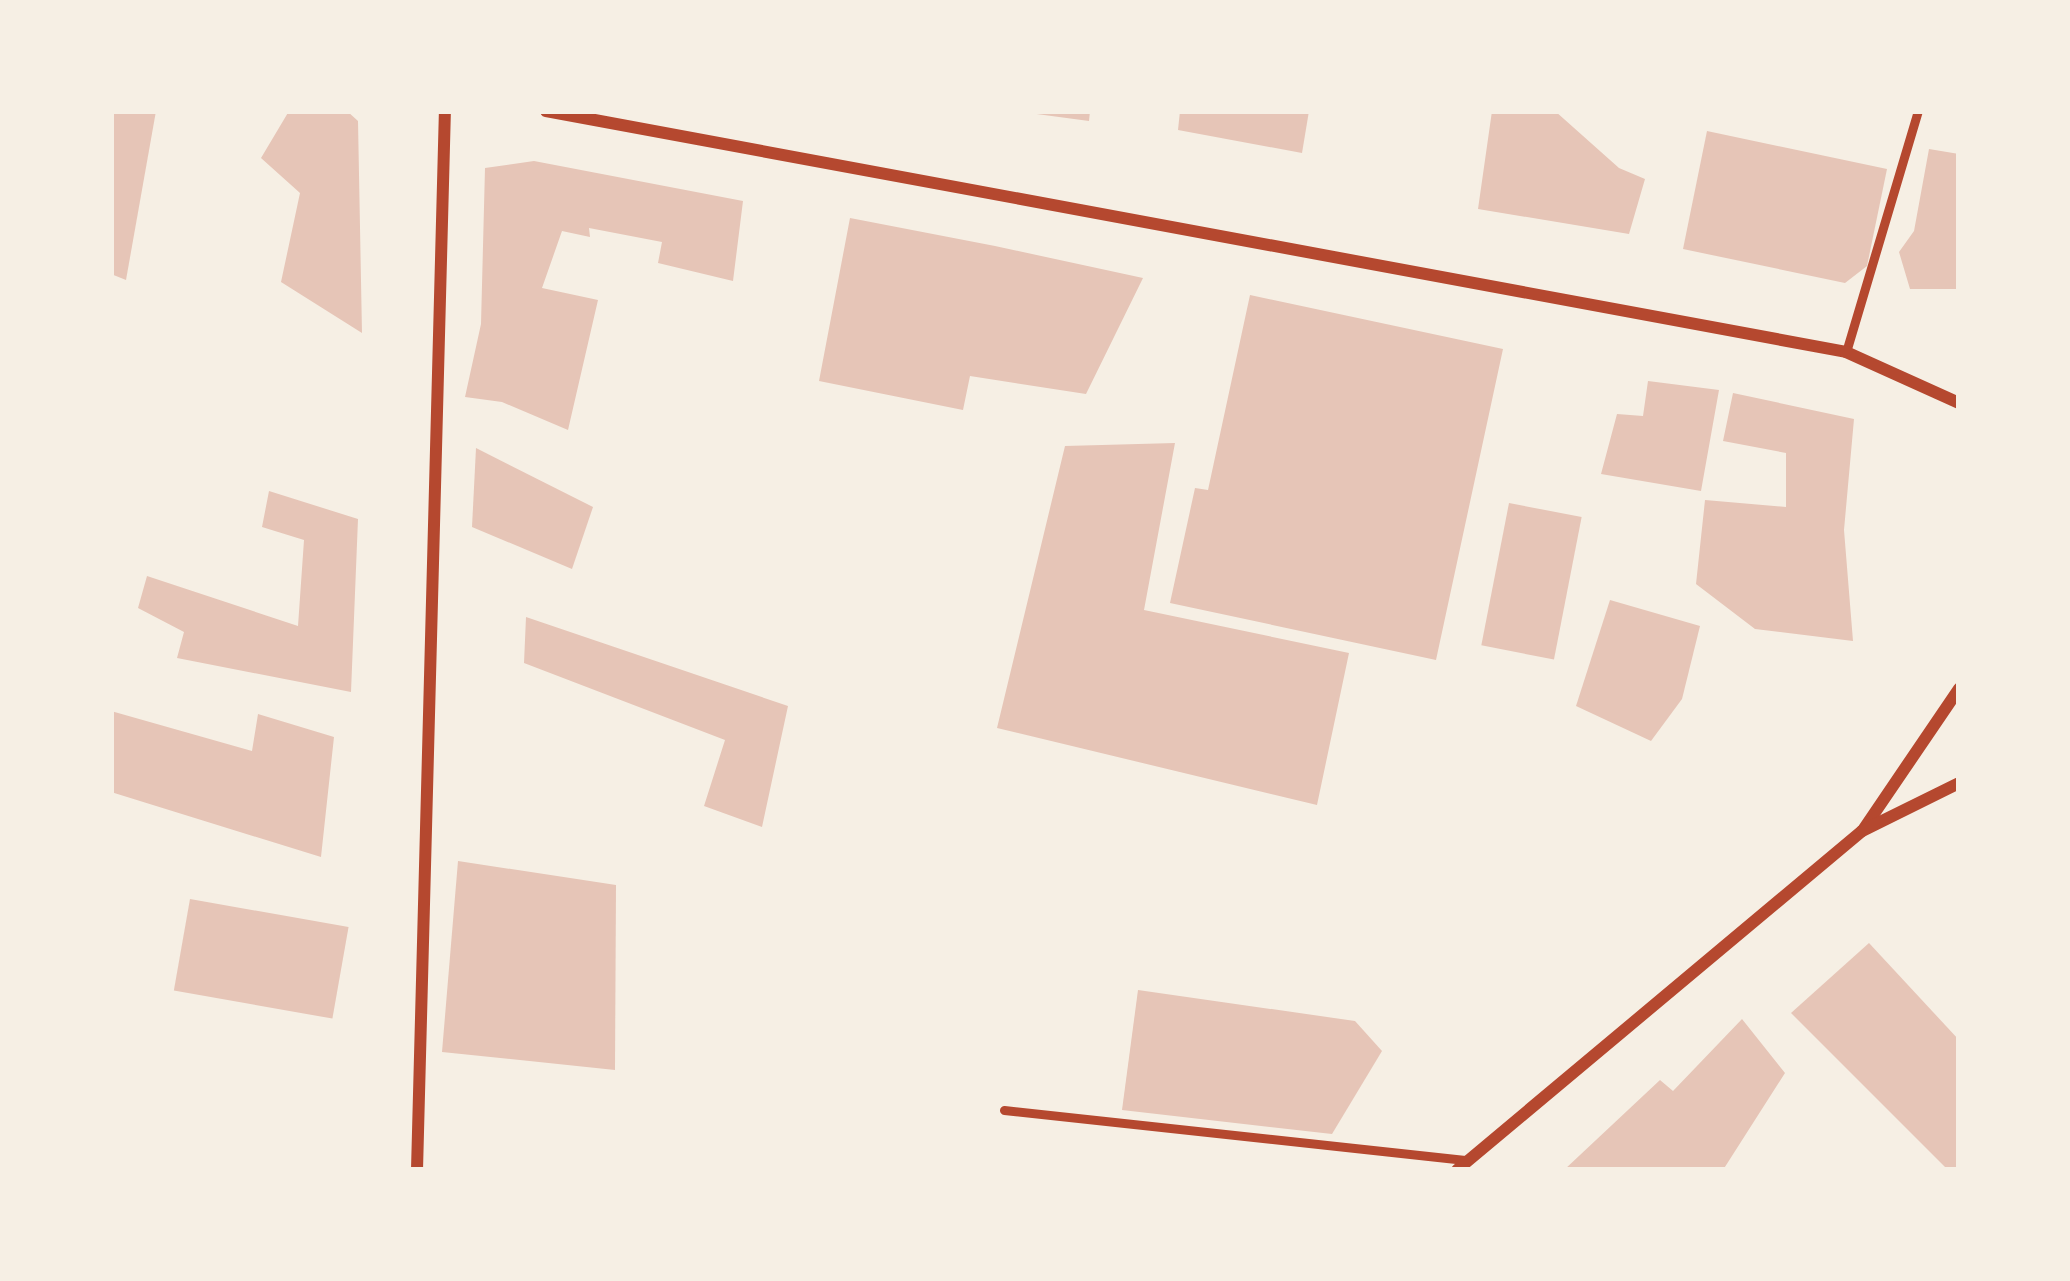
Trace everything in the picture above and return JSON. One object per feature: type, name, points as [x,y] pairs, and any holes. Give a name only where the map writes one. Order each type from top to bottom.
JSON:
[{"type":"street","points":[[417,1170],[445,111]]},
{"type":"street","points":[[546,111],[1846,352],[1959,403]]},
{"type":"street","points":[[1862,831],[1959,689]]},
{"type":"street","points":[[1462,1165],[1862,831],[1959,783]]},
{"type":"lane","points":[[1846,352],[1918,111]]},
{"type":"lane","points":[[1004,1110],[1462,1165]]},
{"type":"building","points":[[111,111],[156,111],[126,280],[111,274]]},
{"type":"building","points":[[289,111],[347,111],[358,121],[362,333],[281,282],[300,193],[261,158]]},
{"type":"building","points":[[1015,111],[1090,111],[1089,121]]},
{"type":"building","points":[[1180,111],[1309,111],[1302,153],[1178,130]]},
{"type":"building","points":[[1492,111],[1555,111],[1619,168],[1645,179],[1629,234],[1478,209]]},
{"type":"building","points":[[1707,131],[1887,169],[1867,266],[1845,283],[1683,249]]},
{"type":"building","points":[[1929,149],[1959,154],[1959,289],[1910,289],[1899,252],[1914,231]]},
{"type":"building","points":[[534,161],[743,201],[733,281],[658,263],[662,242],[589,228],[590,237],[562,231],[542,288],[598,300],[568,430],[502,402],[465,397],[481,324],[485,168]]},
{"type":"building","points":[[850,218],[1143,278],[1086,394],[970,376],[963,410],[819,381]]},
{"type":"building","points":[[1250,295],[1503,349],[1436,660],[1170,603],[1195,488],[1208,490]]},
{"type":"building","points":[[1648,381],[1719,390],[1701,491],[1601,474],[1617,414],[1643,416]]},
{"type":"building","points":[[1733,393],[1854,419],[1844,530],[1853,641],[1755,629],[1696,584],[1705,500],[1786,507],[1786,453],[1723,441]]},
{"type":"building","points":[[1175,443],[1144,610],[1349,653],[1317,805],[997,728],[1065,446]]},
{"type":"building","points":[[476,448],[593,507],[572,569],[472,527]]},
{"type":"building","points":[[269,491],[358,519],[351,692],[177,658],[184,632],[138,608],[147,576],[298,626],[304,540],[262,527]]},
{"type":"building","points":[[1509,503],[1582,517],[1554,659],[1481,645]]},
{"type":"building","points":[[1610,600],[1700,626],[1682,699],[1651,741],[1576,706]]},
{"type":"building","points":[[526,617],[788,706],[762,827],[704,806],[725,740],[524,663]]},
{"type":"building","points":[[111,711],[252,751],[258,714],[334,737],[321,857],[111,792]]},
{"type":"building","points":[[458,861],[616,885],[615,1070],[442,1052]]},
{"type":"building","points":[[190,899],[349,927],[332,1019],[174,991]]},
{"type":"building","points":[[1869,943],[1959,1040],[1959,1170],[1948,1170],[1791,1013]]},
{"type":"building","points":[[1138,990],[1355,1021],[1382,1051],[1332,1134],[1122,1110]]},
{"type":"building","points":[[1742,1019],[1785,1073],[1723,1170],[1564,1170],[1660,1080],[1673,1091]]}]
